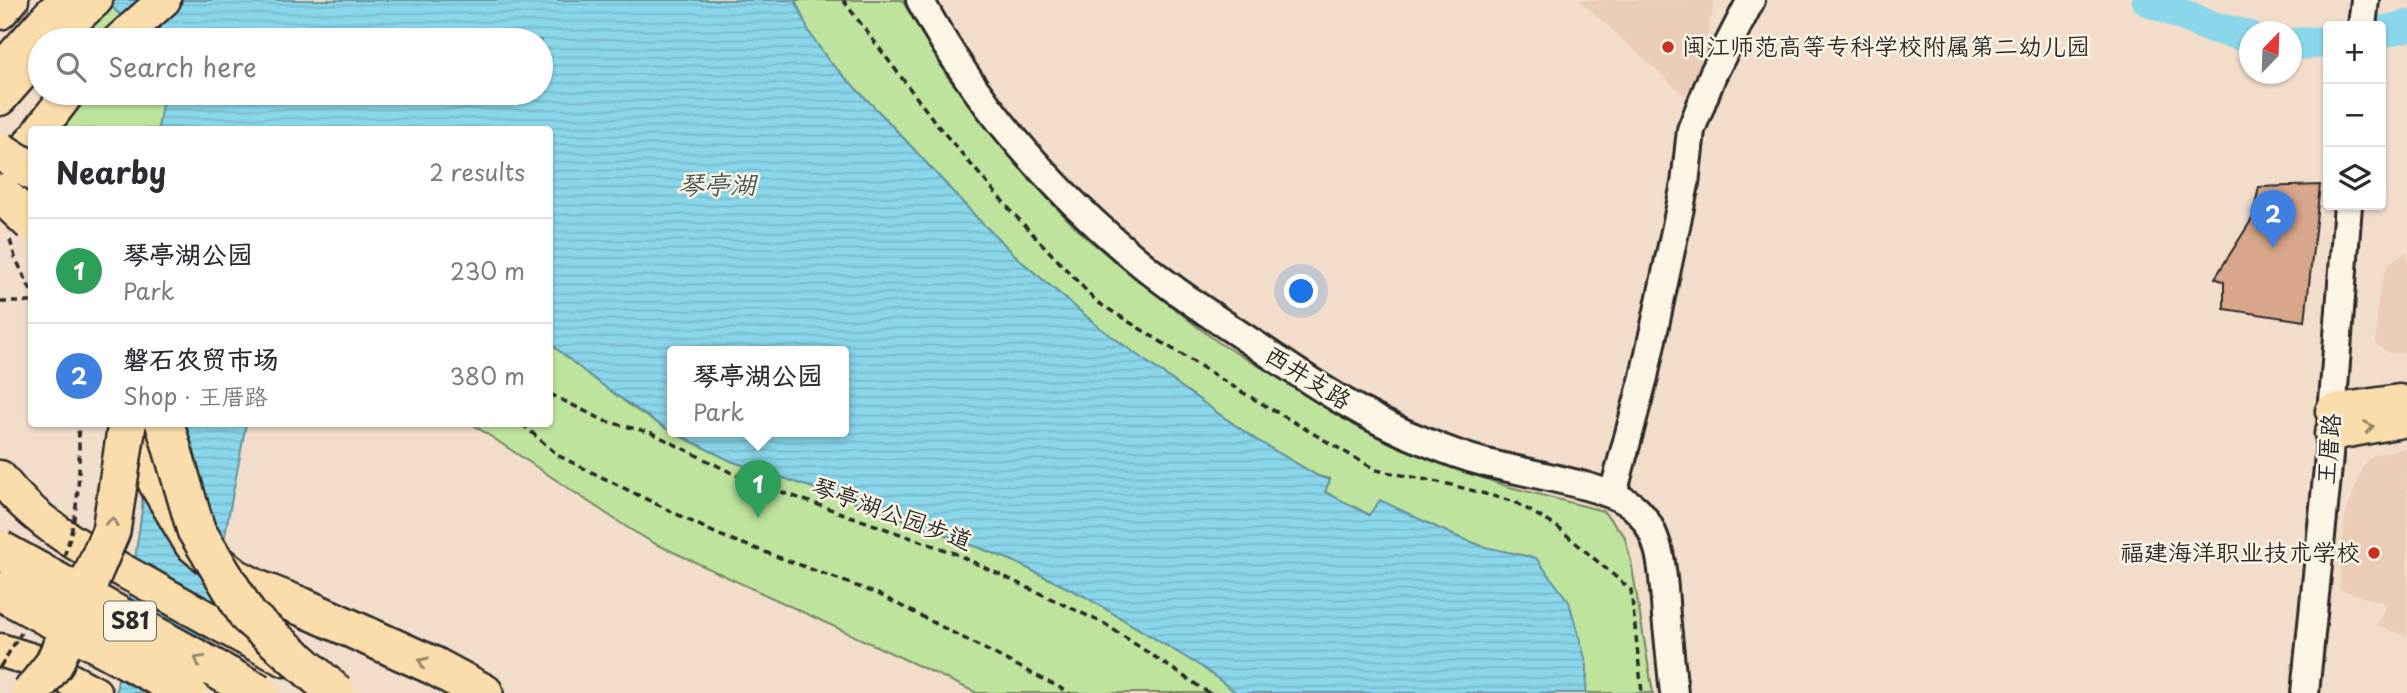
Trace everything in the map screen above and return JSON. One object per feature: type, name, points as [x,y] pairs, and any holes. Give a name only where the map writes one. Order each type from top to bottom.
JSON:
[{"type":"highway","points":[[6,180],[20,230]]},
{"type":"highway","points":[[30,693],[54,664],[111,531],[127,427]]},
{"type":"highway","points":[[141,427],[158,482],[193,543],[234,577],[434,666],[484,693]]},
{"type":"highway","points":[[166,427],[196,530],[248,615],[336,693]]},
{"type":"highway","name":"S81","points":[[0,550],[259,693]]},
{"type":"highway","name":"S81","points":[[0,591],[188,693]]},
{"type":"main road","points":[[0,13],[12,0]]},
{"type":"main road","points":[[38,28],[66,0]]},
{"type":"main road","points":[[62,28],[96,0]]},
{"type":"main road","points":[[132,28],[164,0]]},
{"type":"main road","points":[[0,70],[28,39]]},
{"type":"main road","points":[[0,99],[28,67]]},
{"type":"main road","points":[[43,126],[59,105]]},
{"type":"main road","points":[[6,180],[28,146]]},
{"type":"main road","points":[[2332,423],[2407,400]]},
{"type":"main road","points":[[2332,423],[2407,420]]},
{"type":"main road","points":[[0,477],[13,495],[47,525],[115,566],[344,693]]},
{"type":"main road","points":[[0,649],[32,660],[96,693]]},
{"type":"street","name":"西井支路","points":[[920,0],[980,96],[1020,146],[1086,215],[1118,244],[1219,320],[1330,394],[1417,439],[1482,462],[1612,494],[1642,514],[1658,548],[1674,693]]},
{"type":"street","points":[[1612,494],[1644,377],[1685,184],[1691,130],[1713,74],[1751,0]]},
{"type":"street","name":"王厝路","points":[[2305,693],[2332,423],[2348,210]]},
{"type":"path","points":[[20,230],[15,257],[28,285]]},
{"type":"path","points":[[0,302],[28,302]]},
{"type":"path","name":"琴亭湖公园步道","points":[[553,395],[605,421],[652,433],[742,478],[954,553],[1105,624],[1209,693]]},
{"type":"path","points":[[525,427],[571,463],[719,535],[878,594],[1070,693]]},
{"type":"shaded area","name":"闽江师范高等专科学校附属第二幼儿园","points":[[1579,0],[1715,0],[1693,96],[1683,94]]},
{"type":"shaded area","points":[[2407,252],[2407,353],[2389,353],[2377,345],[2376,340],[2379,290],[2389,263]]},
{"type":"shaded area","name":"福建海洋职业技术学校","points":[[2407,448],[2407,636],[2376,626],[2387,604],[2339,589],[2345,517],[2363,465],[2373,455]]},
{"type":"green space","points":[[70,0],[105,0],[134,28],[94,28]]},
{"type":"green space","points":[[795,0],[902,0],[946,75],[1048,199],[1085,237],[1219,343],[1344,416],[1434,461],[1506,486],[1603,511],[1624,535],[1631,561],[1653,693],[1586,693],[1587,665],[1485,547],[1380,501],[1370,515],[1325,492],[1330,479],[1318,476],[1255,439],[1100,328],[1022,262],[977,218],[885,118],[828,61],[809,32]]},
{"type":"green space","points":[[82,105],[162,105],[158,126],[65,126]]},
{"type":"green space","points":[[553,345],[633,408],[667,429],[667,437],[682,437],[731,461],[877,509],[1011,560],[1084,596],[1202,667],[1237,693],[977,693],[654,543],[476,427],[553,427]]},
{"type":"water","name":"琴亭湖","points":[[105,0],[795,0],[809,32],[829,61],[977,218],[1022,262],[1100,328],[1255,439],[1318,476],[1330,480],[1325,492],[1369,515],[1380,500],[1455,536],[1485,547],[1536,558],[1569,602],[1587,665],[1586,693],[1237,693],[1202,667],[1084,596],[1011,560],[877,509],[731,461],[683,437],[849,437],[849,346],[667,346],[667,429],[594,379],[553,346],[553,126],[158,126],[162,105],[553,105],[553,28],[134,28]]},
{"type":"water","points":[[145,427],[245,427],[195,693],[116,693],[142,510]]},
{"type":"building","points":[[2320,185],[2305,321],[2224,309],[2224,282],[2215,278],[2252,219],[2259,187]]},
{"type":"waterway","points":[[2148,0],[2208,26],[2239,34]]},
{"type":"waterway","points":[[2386,31],[2407,26]]},
{"type":"waterway","points":[[2302,43],[2323,42]]},
{"type":"place","name":"闽江师范高等专科学校附属第二幼儿园","points":[[1668,47]]},
{"type":"place","name":"磐石农贸市场","points":[[2273,248]]},
{"type":"place","name":"琴亭湖公园","points":[[758,518]]},
{"type":"place","name":"福建海洋职业技术学校","points":[[2374,553]]}]
